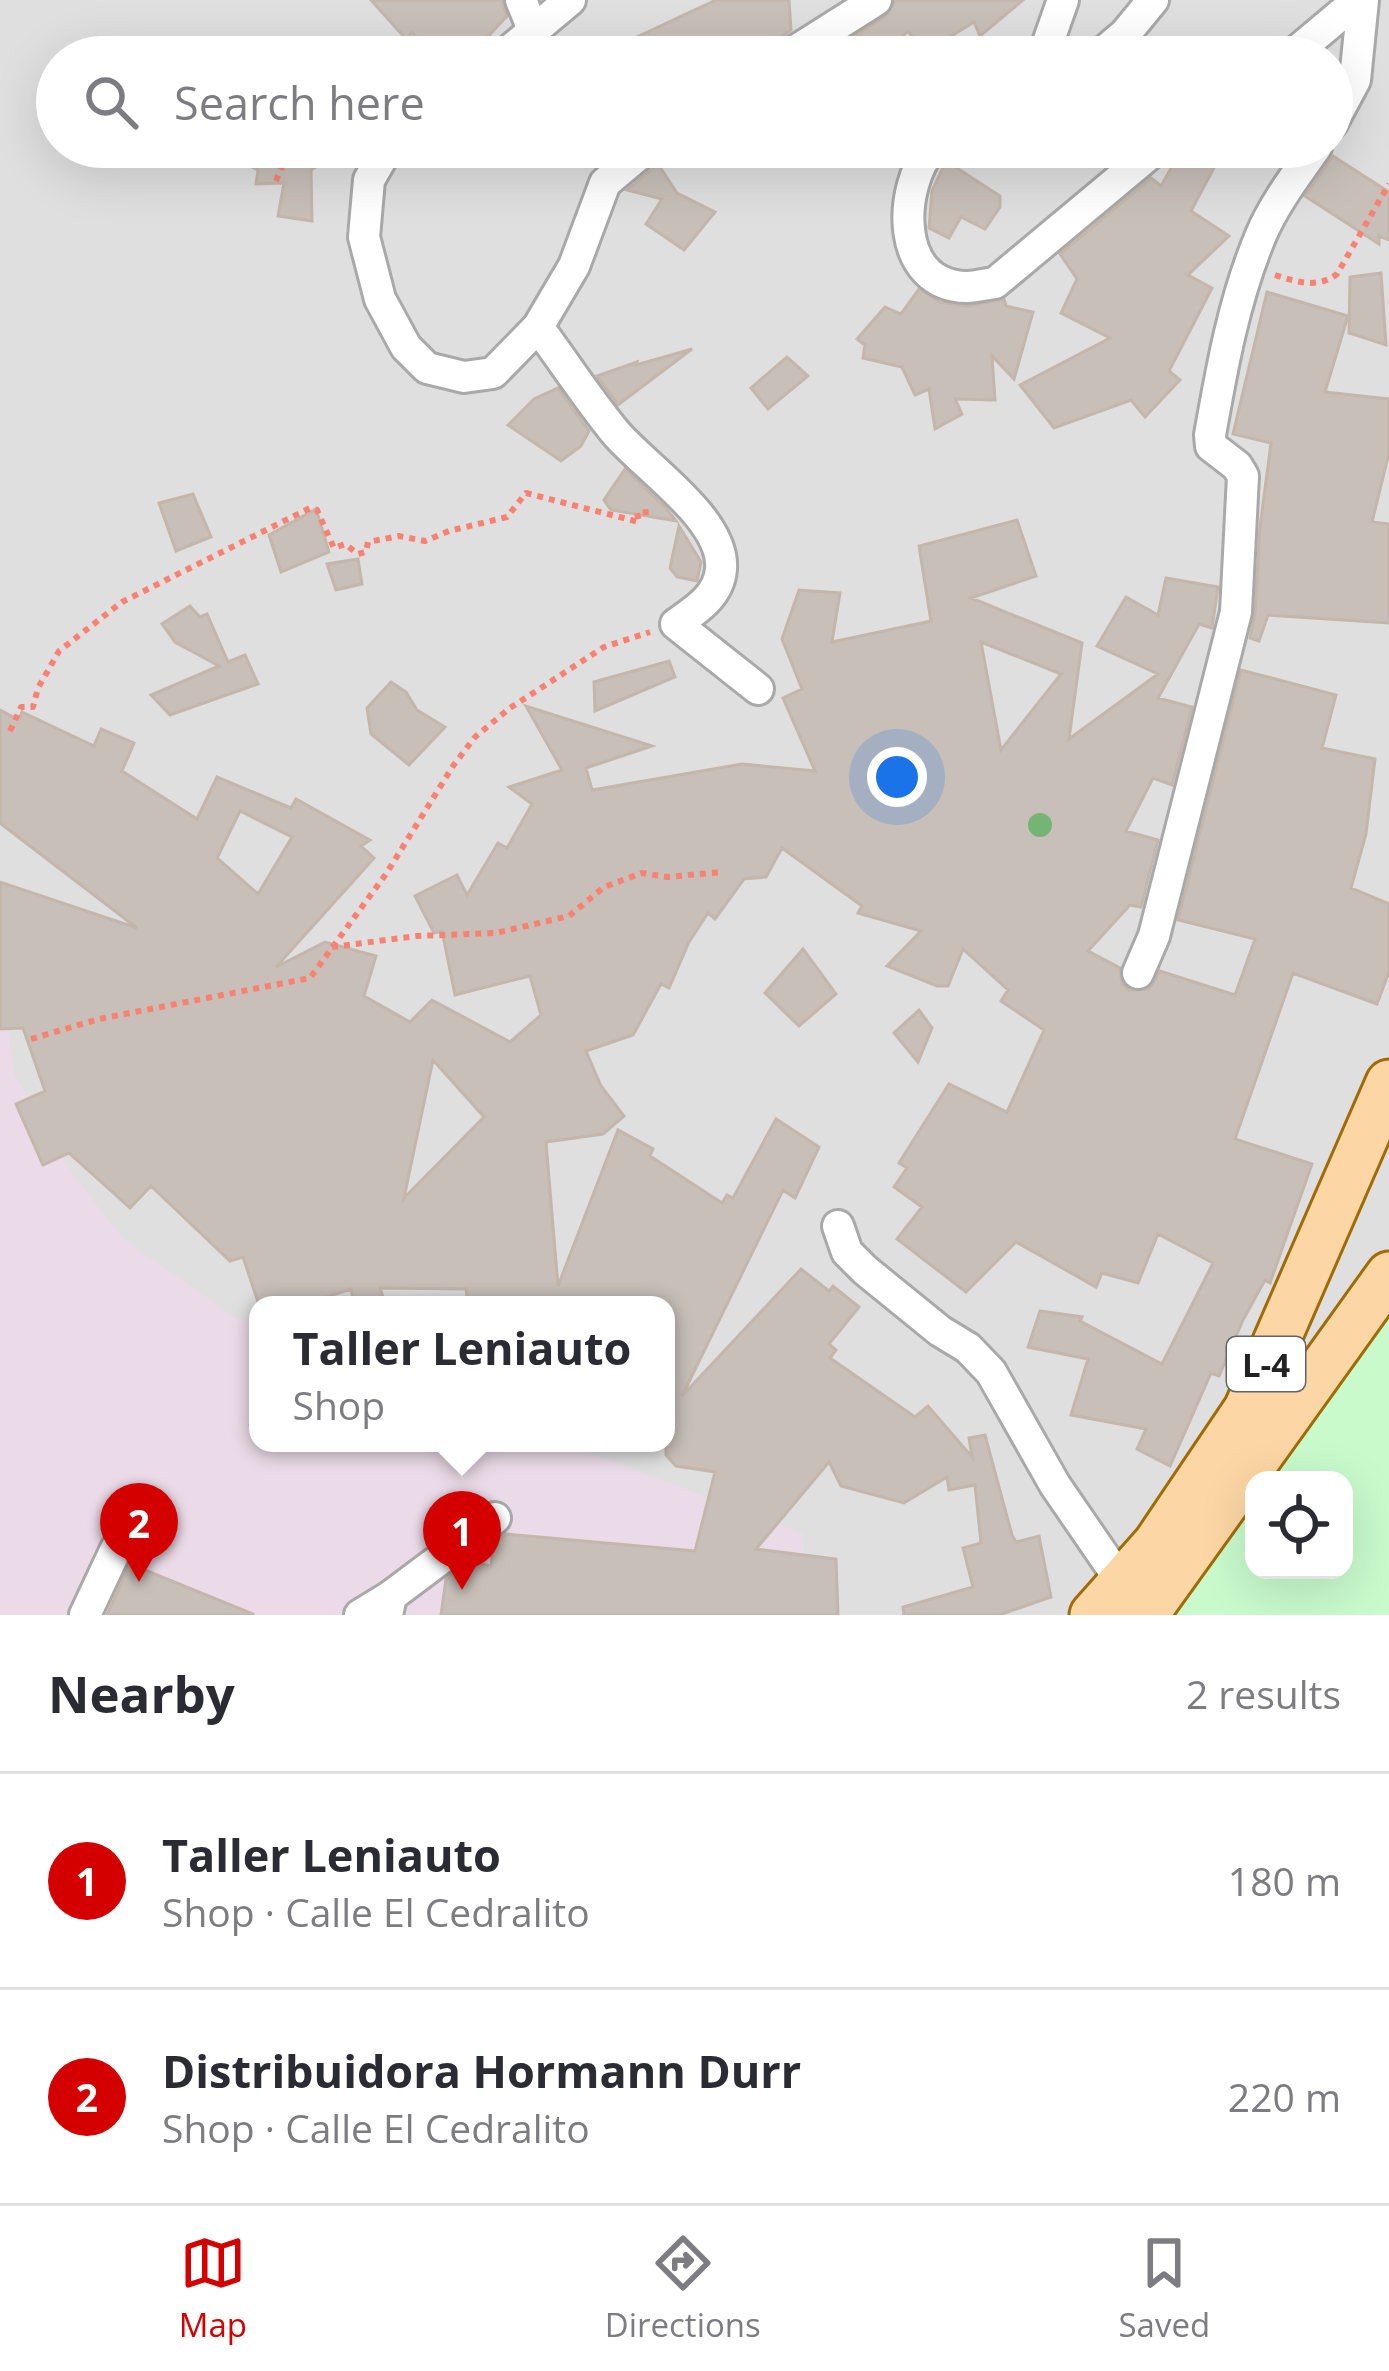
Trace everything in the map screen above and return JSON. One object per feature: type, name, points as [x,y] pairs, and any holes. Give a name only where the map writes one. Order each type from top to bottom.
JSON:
[{"type":"main road","name":"L-4","points":[[1121,1605],[1246,1409],[1389,1083]]},
{"type":"main road","name":"L-4","points":[[1121,1605],[1389,1275]]},
{"type":"street","points":[[521,0],[534,32]]},
{"type":"street","points":[[529,36],[570,0]]},
{"type":"street","points":[[819,36],[876,0]]},
{"type":"street","points":[[1050,36],[1063,0]]},
{"type":"street","points":[[1123,36],[1153,0]]},
{"type":"street","points":[[1316,36],[1361,0]]},
{"type":"street","points":[[1353,84],[1361,0]]},
{"type":"street","points":[[376,168],[369,180],[364,237],[380,299],[406,346],[427,368],[446,375],[493,373],[538,327],[574,266],[604,183],[622,168]]},
{"type":"street","points":[[918,168],[909,200],[907,232],[912,252],[945,282],[966,287],[995,283],[1133,168]]},
{"type":"street","points":[[1138,974],[1160,914],[1236,612],[1243,476],[1238,466],[1211,446],[1210,435],[1238,300],[1263,231],[1303,168]]},
{"type":"street","points":[[538,327],[618,436],[671,484],[718,543],[722,571],[707,602],[676,624],[758,689]]},
{"type":"street","points":[[838,1226],[847,1252],[865,1270],[968,1348],[991,1372],[1121,1605]]},
{"type":"street","points":[[361,1615],[389,1606],[495,1518]]},
{"type":"street","points":[[85,1615],[116,1549]]},
{"type":"path","points":[[276,182],[282,168]]},
{"type":"path","points":[[1250,267],[1297,282],[1324,284],[1346,262],[1389,184]]},
{"type":"path","points":[[10,731],[21,706],[33,707],[48,669],[72,639],[143,590],[310,508],[317,510],[334,548],[345,544],[358,554],[366,552],[368,542],[399,536],[425,541],[507,517],[526,494],[639,523],[637,513],[689,508]]},
{"type":"path","points":[[31,1039],[99,1019],[310,978],[476,737],[510,708],[604,647],[676,624]]},
{"type":"path","points":[[332,947],[417,936],[496,933],[569,916],[604,886],[642,873],[667,878],[723,872]]},
{"type":"shaded area","points":[[0,0],[1389,0],[1389,1615],[842,1615],[808,1608],[496,1452],[675,1452],[675,1296],[249,1296],[249,1350],[0,1169]]},
{"type":"shaded area","points":[[0,1015],[7,1016],[14,1074],[74,1176],[123,1239],[249,1323],[249,1452],[588,1452],[803,1534],[808,1608],[842,1615],[0,1615]]},
{"type":"green space","points":[[1389,1299],[1389,1615],[1171,1615],[1245,1518],[1245,1579],[1353,1579],[1353,1471],[1276,1471]]},
{"type":"building","points":[[371,0],[502,0],[507,16],[488,36],[403,36]]},
{"type":"building","points":[[716,0],[789,0],[791,30],[782,36],[639,36]]},
{"type":"building","points":[[895,0],[1023,0],[980,36],[974,22],[951,36],[912,36],[908,31],[903,36],[855,36],[886,16]]},
{"type":"building","points":[[254,168],[314,168],[312,221],[278,216],[284,183],[256,184],[258,170]]},
{"type":"building","points":[[653,168],[661,168],[677,193],[715,212],[684,250],[646,224],[662,199],[627,190]]},
{"type":"building","points":[[943,168],[957,168],[1000,196],[1000,207],[985,229],[961,217],[949,238],[929,228],[932,191]]},
{"type":"building","points":[[1171,168],[1214,168],[1191,211],[1229,236],[1188,275],[1212,288],[1169,371],[1180,380],[1145,417],[1131,400],[1054,428],[1020,385],[1110,338],[1061,313],[1077,279],[1060,254],[1151,178],[1161,186]]},
{"type":"building","points":[[1325,168],[1352,168],[1389,192],[1389,240],[1379,236],[1379,244],[1305,196]]},
{"type":"building","points":[[1381,273],[1386,345],[1349,333],[1350,277]]},
{"type":"building","points":[[919,289],[940,302],[968,306],[1004,299],[1006,306],[1033,312],[1014,379],[992,356],[995,400],[955,399],[962,414],[935,429],[929,389],[915,395],[902,367],[863,358],[865,345],[857,339],[885,307],[901,314]]},
{"type":"building","points":[[1267,292],[1348,316],[1325,392],[1389,399],[1389,453],[1372,522],[1389,524],[1389,623],[1268,615],[1259,641],[1250,638],[1271,443],[1233,434]]},
{"type":"building","points":[[692,349],[618,405],[597,376],[637,362]]},
{"type":"building","points":[[787,357],[808,376],[768,409],[751,388]]},
{"type":"building","points":[[558,388],[589,431],[581,446],[561,461],[508,425],[534,399]]},
{"type":"building","points":[[625,469],[676,521],[611,510],[604,500]]},
{"type":"building","points":[[193,494],[211,537],[176,551],[159,503]]},
{"type":"building","points":[[316,509],[329,552],[281,572],[269,535]]},
{"type":"building","points":[[1017,520],[1036,576],[971,598],[1082,643],[1069,739],[1158,674],[1097,646],[1126,597],[1158,615],[1166,578],[1218,587],[1212,628],[1199,624],[1158,698],[1192,707],[1172,785],[1153,778],[1126,831],[1158,840],[1141,907],[1130,905],[1088,951],[1120,968],[1122,984],[1129,990],[1149,989],[1160,971],[1235,995],[1255,939],[1178,920],[1241,670],[1336,695],[1322,748],[1375,759],[1366,834],[1351,888],[1389,904],[1389,972],[1377,1004],[1293,973],[1235,1139],[1312,1164],[1270,1283],[1265,1280],[1243,1320],[1219,1376],[1211,1373],[1170,1466],[1137,1449],[1146,1429],[1071,1415],[1088,1359],[1028,1347],[1040,1311],[1082,1317],[1080,1321],[1162,1364],[1213,1263],[1158,1234],[1138,1283],[1102,1273],[1096,1287],[1016,1242],[966,1292],[897,1239],[922,1207],[894,1187],[907,1168],[899,1163],[949,1084],[1007,1112],[1044,1030],[1001,1001],[1008,990],[963,949],[948,986],[887,966],[921,931],[858,913],[862,906],[782,848],[766,877],[744,879],[715,919],[708,913],[669,988],[661,984],[633,1035],[586,1051],[601,1086],[624,1116],[603,1134],[546,1142],[558,1286],[618,1130],[653,1149],[650,1156],[722,1203],[727,1195],[733,1198],[776,1119],[819,1147],[795,1198],[783,1190],[682,1396],[801,1269],[829,1291],[833,1286],[859,1307],[829,1344],[836,1350],[830,1358],[915,1417],[928,1406],[972,1457],[969,1438],[985,1435],[1012,1535],[1016,1542],[1039,1536],[1051,1597],[999,1615],[904,1615],[903,1607],[973,1587],[963,1548],[981,1543],[975,1485],[949,1490],[947,1477],[904,1503],[841,1486],[829,1462],[756,1549],[836,1559],[838,1615],[441,1615],[446,1579],[469,1562],[491,1566],[494,1543],[506,1534],[695,1551],[715,1472],[676,1466],[666,1455],[675,1452],[675,1296],[467,1296],[466,1289],[380,1288],[383,1296],[352,1296],[351,1289],[330,1296],[256,1296],[243,1257],[230,1261],[151,1186],[130,1208],[69,1153],[43,1165],[16,1104],[45,1091],[23,1028],[0,1029],[0,882],[137,928],[0,823],[0,710],[19,720],[22,712],[94,746],[101,729],[134,743],[122,771],[197,819],[217,777],[291,808],[296,799],[370,840],[361,846],[374,858],[276,967],[325,942],[376,956],[364,996],[410,1022],[432,1000],[510,1042],[541,1015],[530,976],[455,995],[442,931],[434,933],[415,896],[457,875],[467,895],[498,843],[507,848],[532,804],[509,787],[562,770],[526,706],[652,746],[586,768],[592,790],[742,764],[815,771],[783,698],[802,689],[782,639],[799,590],[840,593],[832,642],[931,621],[919,546]],"holes":[[[981,642],[1061,674],[1001,750]],[[240,811],[292,837],[258,894],[217,858]],[[433,1060],[484,1117],[404,1198]]]},
{"type":"building","points":[[679,526],[701,562],[697,581],[677,577],[670,568]]},
{"type":"building","points":[[358,559],[362,584],[336,590],[327,564]]},
{"type":"building","points":[[190,606],[200,617],[207,614],[228,662],[245,655],[258,684],[170,715],[151,695],[219,666],[175,642],[162,624]]},
{"type":"building","points":[[669,661],[675,677],[595,711],[594,682]]},
{"type":"building","points":[[391,682],[406,692],[417,710],[445,727],[409,765],[371,734],[367,708]]},
{"type":"building","points":[[803,949],[836,994],[799,1026],[765,993]]},
{"type":"building","points":[[919,1010],[932,1028],[918,1062],[894,1033]]},
{"type":"building","points":[[130,1564],[253,1614],[253,1615],[107,1615]]},
{"type":"place","name":"Distribuidora Hormann Durr","points":[[139,1582]]},
{"type":"place","name":"Taller Leniauto","points":[[462,1590]]}]
